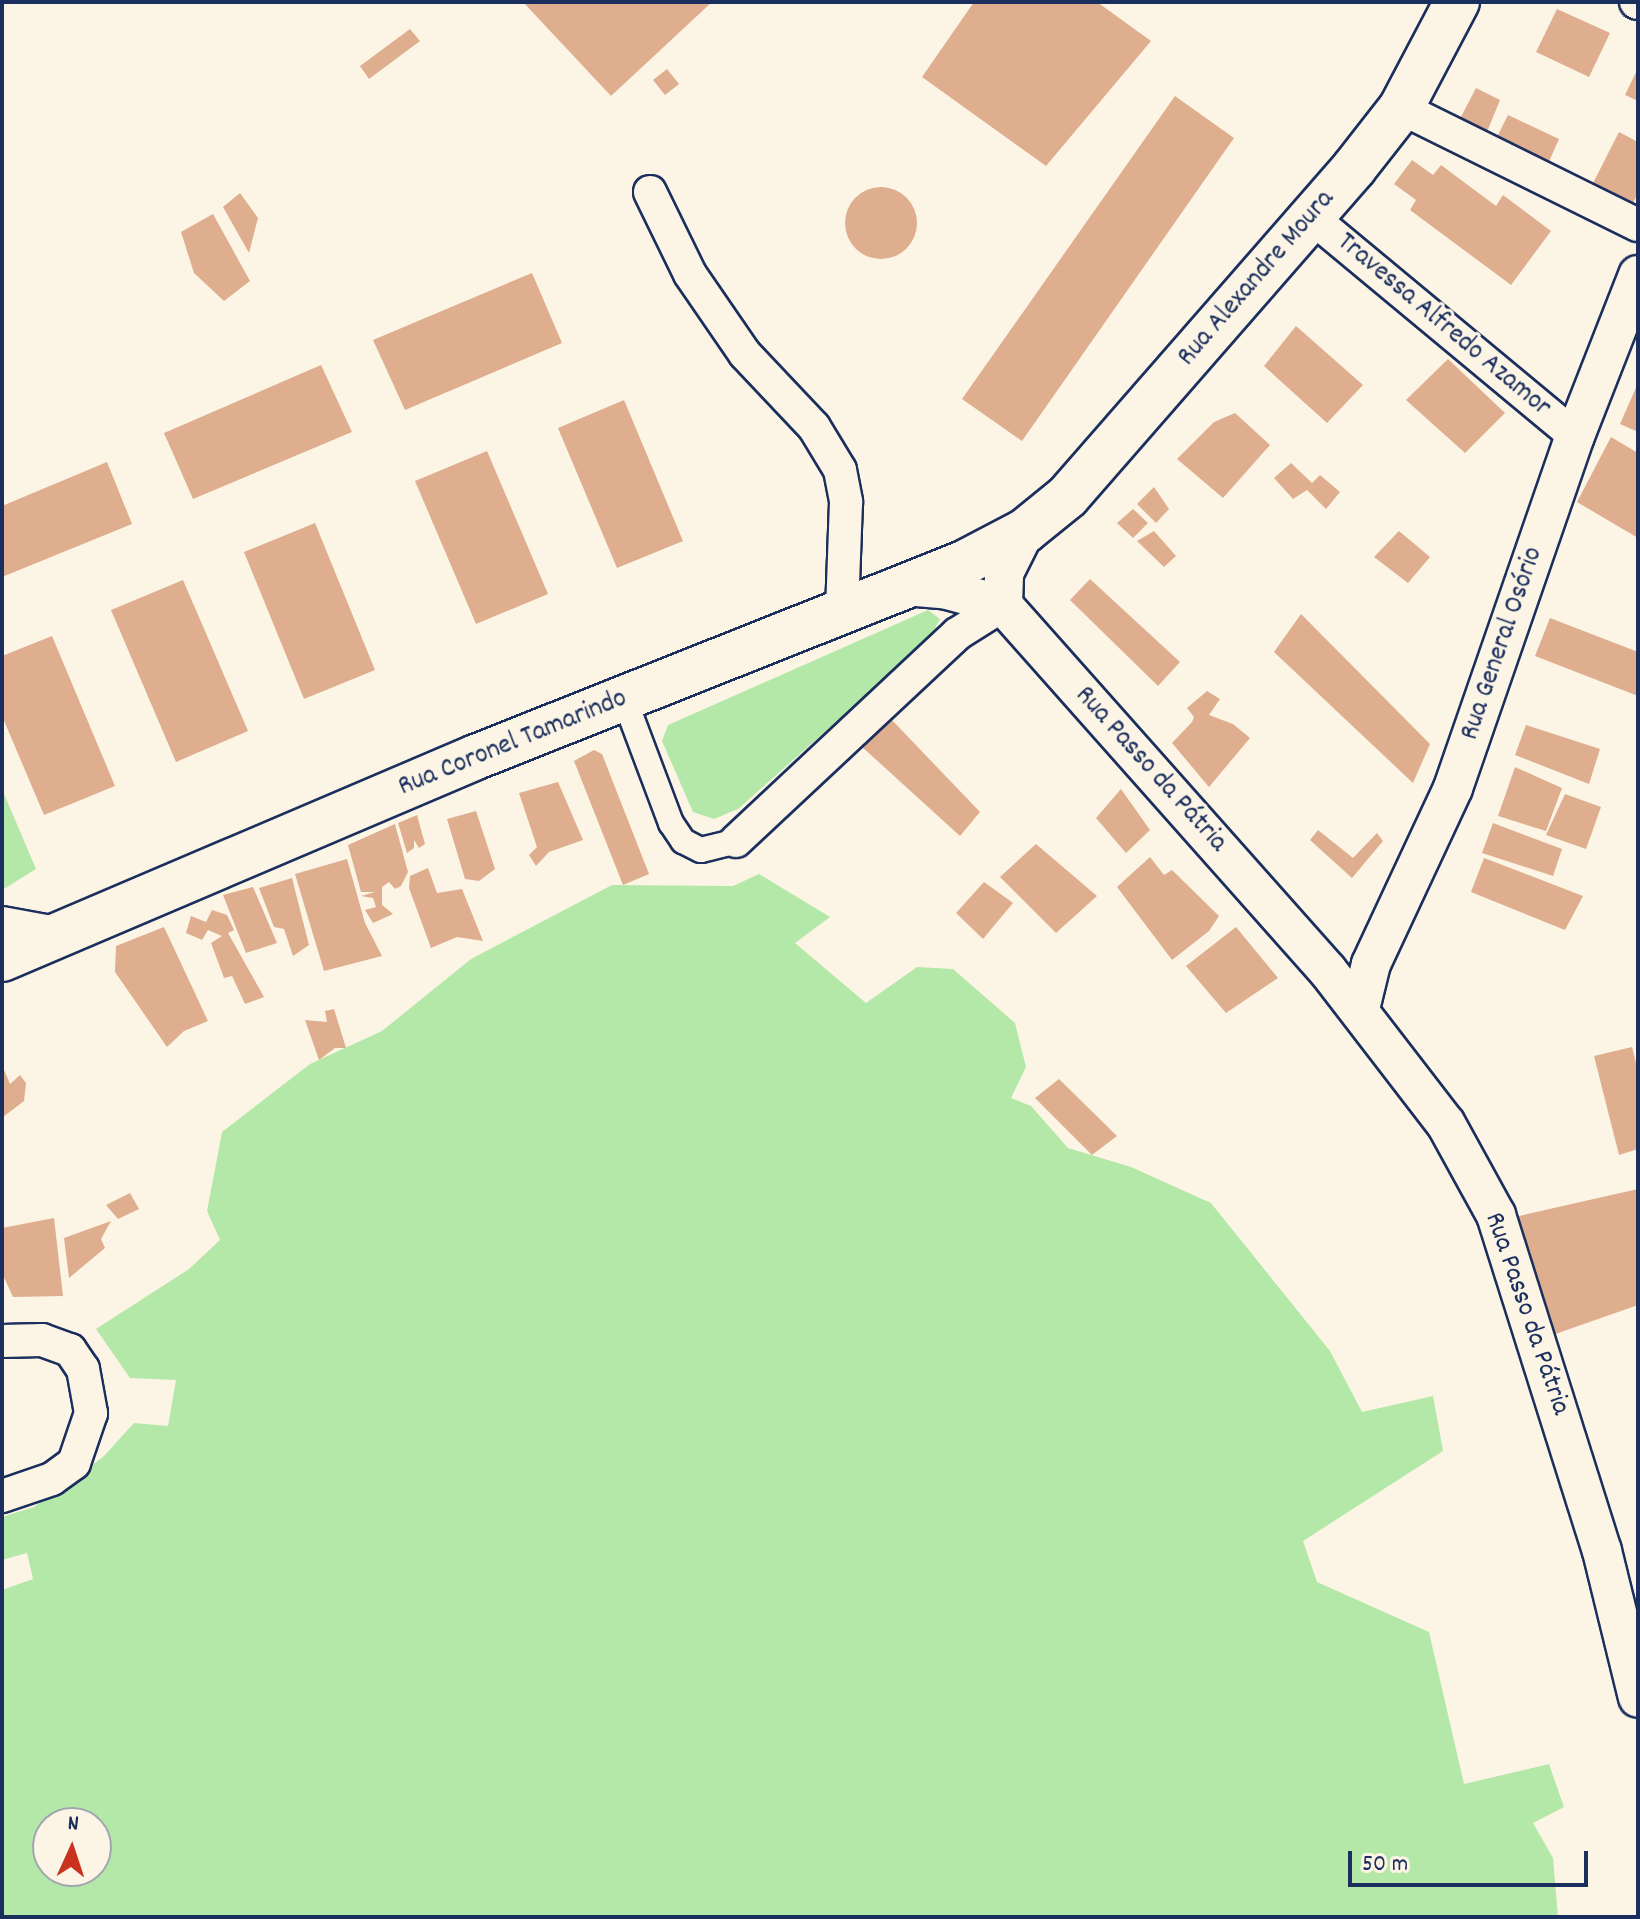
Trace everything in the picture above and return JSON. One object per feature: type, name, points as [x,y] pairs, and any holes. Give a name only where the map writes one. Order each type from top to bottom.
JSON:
[{"type":"main road","name":"Rua Alexandre Moura","points":[[1025,531],[1068,496],[1401,108],[1457,2]]},
{"type":"main road","name":"Rua Coronel Tamarindo","points":[[2,959],[624,698],[974,559],[1025,531]]},
{"type":"street","points":[[1401,108],[1638,225]]},
{"type":"street","points":[[650,192],[690,274],[745,354],[814,427],[840,470],[846,502],[842,612]]},
{"type":"street","name":"Travessa Alfredo Azamor","points":[[1310,216],[1575,436]]},
{"type":"street","name":"Rua General Osório","points":[[1360,1009],[1371,964],[1453,788],[1575,436],[1638,275]]},
{"type":"street","points":[[1003,605],[1004,573],[1025,531]]},
{"type":"street","points":[[905,586],[943,589],[1003,605]]},
{"type":"street","points":[[624,698],[671,823],[683,841],[701,850],[736,841],[957,634],[1003,605]]},
{"type":"street","name":"Rua Passo da Pátria","points":[[1003,605],[1328,971],[1446,1124],[1496,1215],[1602,1551],[1638,1698]]},
{"type":"street","points":[[2,923],[62,934]]},
{"type":"street","points":[[1328,971],[1371,964]]},
{"type":"street","points":[[2,1341],[42,1340],[70,1350],[83,1369],[91,1413],[85,1444],[74,1463],[52,1479],[2,1496]]},
{"type":"green space","points":[[928,610],[940,619],[929,639],[738,809],[714,819],[693,812],[662,741],[668,725]]},
{"type":"green space","points":[[2,789],[36,869],[2,890]]},
{"type":"green space","points":[[759,874],[830,917],[795,943],[866,1003],[917,967],[953,969],[1015,1023],[1026,1067],[1011,1098],[1031,1106],[1068,1148],[1131,1167],[1211,1203],[1330,1351],[1362,1412],[1433,1396],[1443,1451],[1303,1541],[1317,1582],[1429,1632],[1464,1784],[1549,1764],[1564,1807],[1533,1823],[1553,1858],[1558,1917],[2,1917],[2,1590],[33,1579],[27,1553],[2,1560],[2,1517],[34,1507],[103,1457],[134,1423],[168,1426],[176,1380],[130,1378],[96,1329],[189,1269],[220,1240],[207,1211],[222,1132],[310,1064],[382,1031],[471,959],[612,885],[733,886]]},
{"type":"building","points":[[523,2],[712,2],[611,96]]},
{"type":"building","points":[[974,2],[1097,2],[1151,41],[1046,166],[922,77]]},
{"type":"building","points":[[1557,9],[1610,33],[1589,77],[1536,52]]},
{"type":"building","points":[[410,29],[420,41],[369,79],[360,66]]},
{"type":"building","points":[[1638,68],[1638,101],[1625,95]]},
{"type":"building","points":[[667,69],[679,84],[665,95],[653,80]]},
{"type":"building","points":[[1476,88],[1500,100],[1482,144],[1452,134]]},
{"type":"building","points":[[1175,96],[1234,138],[1022,441],[962,399]]},
{"type":"building","points":[[1508,115],[1559,139],[1543,175],[1490,151]]},
{"type":"building","points":[[1619,132],[1638,142],[1638,193],[1631,207],[1588,193]]},
{"type":"building","points":[[1412,160],[1433,175],[1441,165],[1496,206],[1503,195],[1551,231],[1511,285],[1410,210],[1416,200],[1394,184]]},
{"type":"building","points":[[881,187],[901,193],[911,203],[917,223],[911,243],[901,253],[881,259],[861,253],[851,243],[845,223],[851,203],[861,193]]},
{"type":"building","points":[[240,193],[258,218],[249,253],[223,207]]},
{"type":"building","points":[[213,214],[250,281],[224,301],[194,273],[181,232]]},
{"type":"building","points":[[532,273],[562,343],[405,410],[373,340]]},
{"type":"building","points":[[1296,326],[1363,385],[1327,423],[1264,366]]},
{"type":"building","points":[[1448,359],[1505,413],[1465,453],[1406,400]]},
{"type":"building","points":[[321,365],[352,432],[193,499],[164,433]]},
{"type":"building","points":[[1638,383],[1638,432],[1620,424]]},
{"type":"building","points":[[624,400],[683,541],[617,568],[558,428]]},
{"type":"building","points":[[1235,413],[1270,445],[1223,498],[1177,459],[1214,422]]},
{"type":"building","points":[[1611,437],[1638,453],[1638,538],[1577,502]]},
{"type":"building","points":[[487,451],[548,594],[476,624],[415,481]]},
{"type":"building","points":[[107,462],[132,524],[2,577],[2,506]]},
{"type":"building","points":[[1291,463],[1312,483],[1320,475],[1340,492],[1326,509],[1307,490],[1293,499],[1274,478]]},
{"type":"building","points":[[1154,487],[1169,509],[1156,523],[1137,504]]},
{"type":"building","points":[[1133,509],[1148,523],[1133,538],[1117,523]]},
{"type":"building","points":[[315,523],[375,670],[304,699],[244,552]]},
{"type":"building","points":[[1154,531],[1176,556],[1164,567],[1137,541]]},
{"type":"building","points":[[1399,531],[1430,557],[1408,583],[1374,557]]},
{"type":"building","points":[[1090,579],[1180,662],[1158,686],[1070,600]]},
{"type":"building","points":[[183,580],[248,731],[176,762],[111,610]]},
{"type":"building","points":[[1301,614],[1430,744],[1413,783],[1274,652]]},
{"type":"building","points":[[1550,618],[1638,652],[1638,696],[1535,656]]},
{"type":"building","points":[[52,636],[115,786],[44,815],[2,716],[2,656]]},
{"type":"building","points":[[1207,691],[1220,699],[1209,715],[1233,724],[1250,738],[1209,787],[1172,743],[1192,722],[1194,717],[1187,708]]},
{"type":"building","points":[[890,718],[980,812],[960,836],[861,746]]},
{"type":"building","points":[[1526,725],[1600,749],[1589,784],[1515,755]]},
{"type":"building","points":[[594,750],[602,754],[649,874],[623,885],[574,761]]},
{"type":"building","points":[[1515,767],[1562,788],[1546,831],[1498,816]]},
{"type":"building","points":[[558,782],[583,840],[549,852],[536,866],[529,855],[537,847],[519,793]]},
{"type":"building","points":[[1121,789],[1150,830],[1126,853],[1096,818]]},
{"type":"building","points":[[1565,794],[1601,807],[1586,849],[1546,835]]},
{"type":"building","points":[[476,811],[495,869],[479,881],[465,879],[447,819]]},
{"type":"building","points":[[417,815],[425,844],[419,848],[414,840],[414,848],[407,853],[398,823]]},
{"type":"building","points":[[1493,823],[1562,849],[1553,876],[1482,853]]},
{"type":"building","points":[[395,824],[408,872],[401,886],[395,889],[389,882],[382,887],[382,905],[393,914],[373,923],[365,910],[376,907],[373,898],[361,896],[375,892],[361,892],[348,845]]},
{"type":"building","points":[[1318,830],[1353,858],[1377,833],[1383,841],[1352,878],[1310,840]]},
{"type":"building","points":[[1036,844],[1097,896],[1056,933],[1000,877]]},
{"type":"building","points":[[1150,857],[1164,875],[1172,870],[1219,916],[1209,931],[1172,960],[1117,887]]},
{"type":"building","points":[[1484,858],[1583,896],[1565,930],[1471,892]]},
{"type":"building","points":[[347,859],[365,923],[382,956],[324,971],[295,874]]},
{"type":"building","points":[[428,868],[437,893],[462,889],[483,941],[457,937],[431,948],[409,888],[410,876]]},
{"type":"building","points":[[292,878],[309,945],[293,956],[284,929],[274,927],[259,888]]},
{"type":"building","points":[[984,882],[1013,903],[983,939],[956,913]]},
{"type":"building","points":[[253,887],[277,943],[246,953],[223,895]]},
{"type":"building","points":[[212,910],[227,915],[234,930],[228,933],[264,997],[245,1004],[232,976],[224,978],[211,943],[222,936],[208,930],[202,940],[186,933],[191,916],[206,922]]},
{"type":"building","points":[[164,927],[208,1021],[184,1031],[167,1047],[115,972],[116,946]]},
{"type":"building","points":[[1236,927],[1278,978],[1226,1013],[1186,966]]},
{"type":"building","points":[[334,1009],[346,1048],[335,1048],[319,1060],[305,1020],[327,1022],[325,1011]]},
{"type":"building","points":[[1632,1047],[1638,1071],[1638,1149],[1619,1155],[1594,1056]]},
{"type":"building","points":[[2,1065],[10,1084],[20,1075],[26,1083],[24,1101],[3,1117]]},
{"type":"building","points":[[1059,1079],[1117,1136],[1092,1155],[1035,1098]]},
{"type":"building","points":[[1638,1189],[1638,1305],[1544,1338],[1510,1218]]},
{"type":"building","points":[[130,1193],[139,1209],[118,1219],[106,1205]]},
{"type":"building","points":[[54,1218],[63,1296],[13,1297],[2,1273],[2,1228]]},
{"type":"building","points":[[111,1221],[101,1239],[105,1248],[69,1278],[64,1238]]}]
